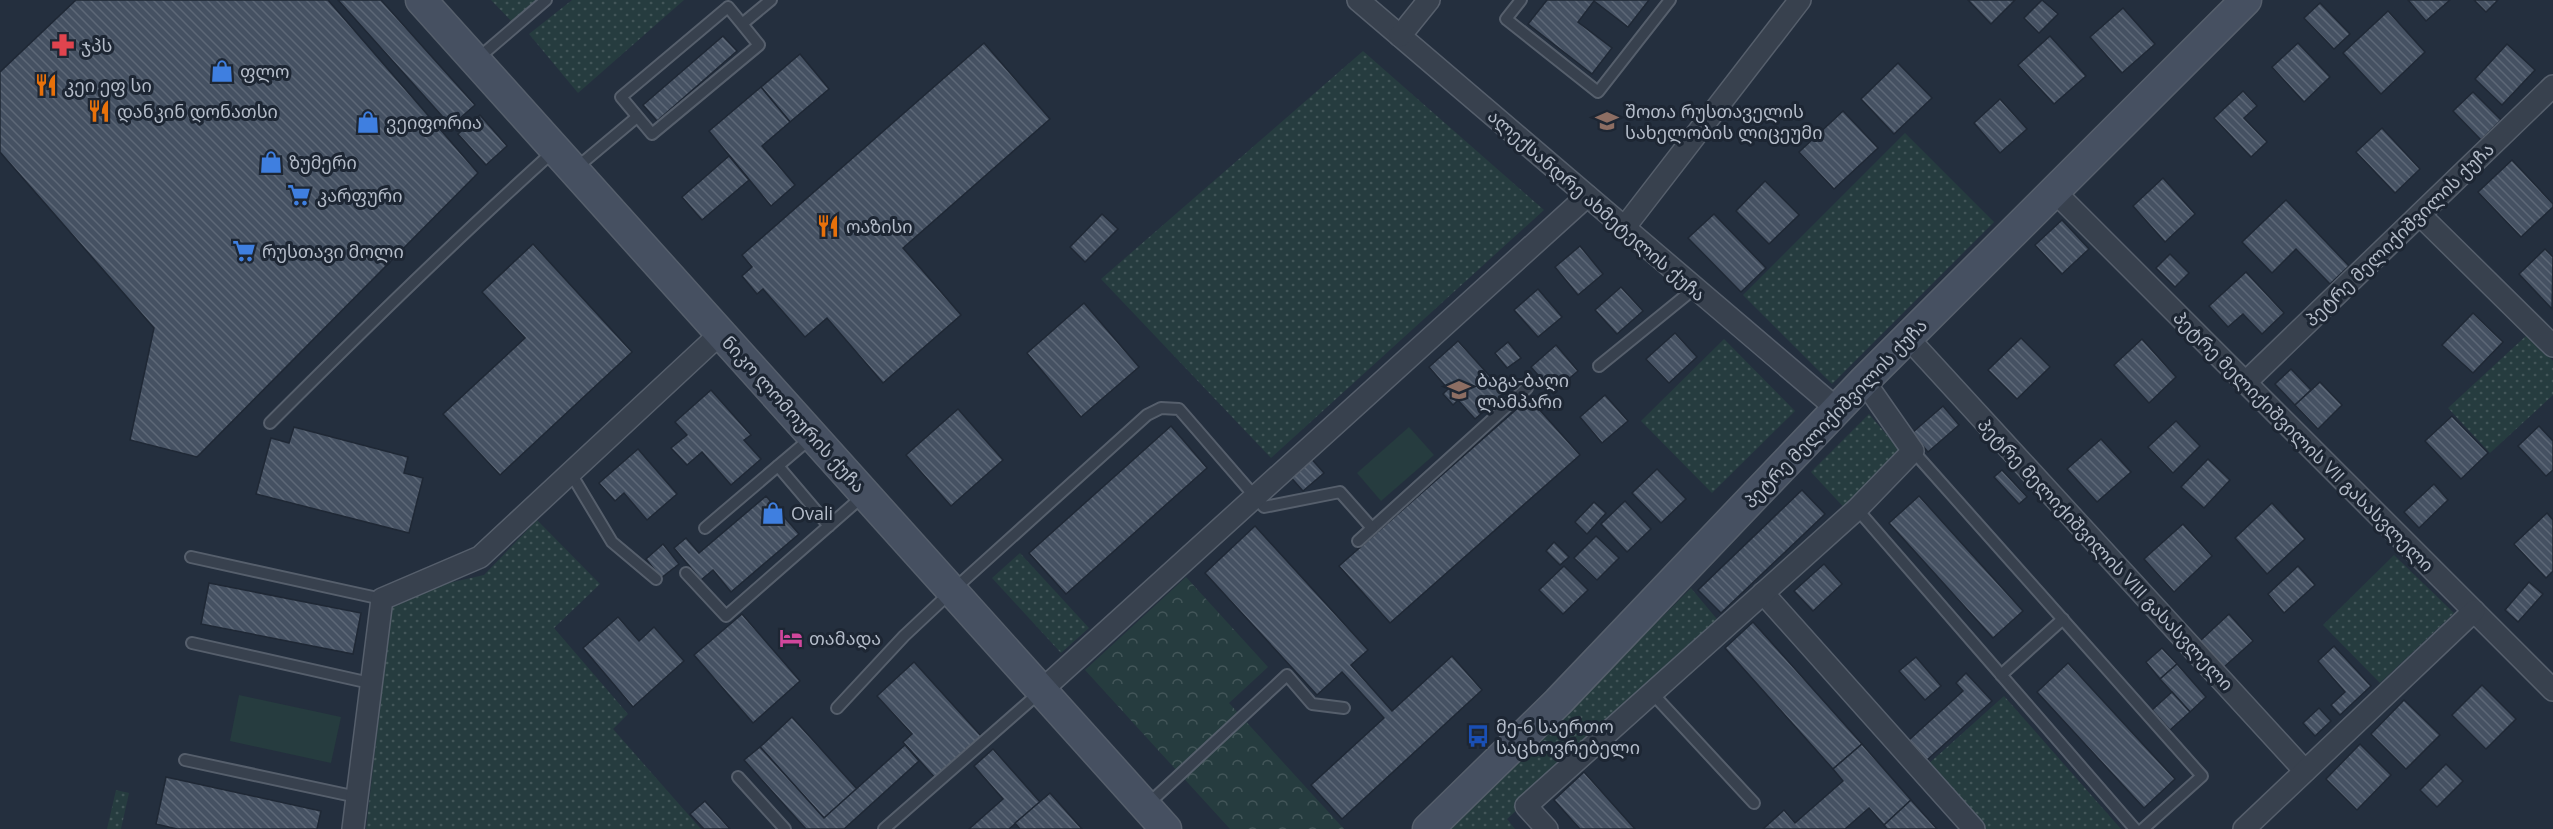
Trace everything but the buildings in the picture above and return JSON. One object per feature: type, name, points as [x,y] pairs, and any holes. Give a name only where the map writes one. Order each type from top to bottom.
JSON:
[{"type":"street","name":"ნიკო ლომოურის ქუჩა","points":[[421,0],[1166,829]]},
{"type":"street","name":"ალექსანდრე ახმეტელის ქუჩა","points":[[1358,0],[1836,409]]},
{"type":"street","points":[[1400,36],[1429,0]]},
{"type":"street","points":[[1624,228],[1800,0]]},
{"type":"street","name":"პეტრე მელიქიშვილის ქუჩა","points":[[1428,829],[1558,702],[1836,409],[2246,0]]},
{"type":"street","name":"პეტრე მელიქიშვილის ქუჩა","points":[[2246,382],[2553,86]]},
{"type":"street","name":"პეტრე მელიქიშვილის VII გასასვლელი","points":[[2055,191],[2553,690]]},
{"type":"street","points":[[1041,690],[1587,196]]},
{"type":"street","points":[[2420,214],[2553,346]]},
{"type":"street","points":[[353,829],[382,599],[480,557],[721,333]]},
{"type":"street","name":"პეტრე მელიქიშვილის VIII გასასვლელი","points":[[1908,338],[2305,771]]},
{"type":"street","points":[[1547,829],[1526,806],[1857,509],[1913,450],[1864,381]]},
{"type":"street","points":[[1763,593],[1974,829]]},
{"type":"street","points":[[2244,829],[2474,611]]},
{"type":"lane","points":[[475,60],[546,0]]},
{"type":"lane","points":[[742,24],[771,0]]},
{"type":"lane","points":[[1521,0],[1506,19],[1599,92],[1670,0]]},
{"type":"lane","points":[[728,7],[742,24],[759,45],[652,134],[621,97],[728,7]]},
{"type":"lane","points":[[270,423],[503,197],[637,117]]},
{"type":"lane","points":[[1599,366],[1695,288]]},
{"type":"lane","points":[[1358,541],[1527,388]]},
{"type":"lane","points":[[837,708],[904,636],[952,591],[1147,415],[1161,408],[1179,409],[1264,507],[1340,492],[1372,528]]},
{"type":"lane","points":[[705,528],[813,436]]},
{"type":"lane","points":[[1913,450],[2202,776],[2143,829]]},
{"type":"lane","points":[[778,466],[829,526]]},
{"type":"lane","points":[[570,472],[612,542],[656,579]]},
{"type":"lane","points":[[686,573],[726,615],[865,494]]},
{"type":"lane","points":[[1857,509],[2135,829]]},
{"type":"lane","points":[[191,557],[382,599]]},
{"type":"lane","points":[[2001,675],[2063,619]]},
{"type":"lane","points":[[192,643],[370,683]]},
{"type":"lane","points":[[1146,806],[1287,675],[1312,704],[1344,708]]},
{"type":"lane","points":[[884,829],[1041,690]]},
{"type":"lane","points":[[1652,693],[1754,803]]},
{"type":"lane","points":[[185,760],[357,797]]},
{"type":"lane","points":[[738,777],[785,829]]},
{"type":"green space","points":[[491,0],[536,0],[513,23]]},
{"type":"green space","points":[[572,0],[684,0],[578,93],[529,34]]},
{"type":"green space","points":[[1363,51],[1544,210],[1271,458],[1101,279]]},
{"type":"green space","points":[[1905,133],[1994,222],[1832,384],[1743,295]]},
{"type":"green space","points":[[2528,334],[2553,361],[2553,395],[2490,453],[2448,408]]},
{"type":"green space","points":[[1724,339],[1795,411],[1712,493],[1641,421]]},
{"type":"green space","points":[[1869,414],[1904,455],[1849,513],[1811,472]]},
{"type":"green space","points":[[1409,427],[1434,455],[1381,501],[1357,473]]},
{"type":"green space","points":[[537,520],[600,584],[554,628],[628,714],[613,729],[701,829],[366,829],[392,605],[435,586],[484,575]]},
{"type":"green space","points":[[1020,553],[1089,628],[1061,653],[992,578]]},
{"type":"green space","points":[[2394,555],[2454,613],[2380,683],[2323,625]]},
{"type":"green space","points":[[1186,577],[1268,667],[1229,703],[1344,829],[1230,829],[1085,670]]},
{"type":"green space","points":[[1691,588],[1721,624],[1507,819],[1515,829],[1451,829]]},
{"type":"green space","points":[[239,695],[341,717],[331,763],[230,741]]},
{"type":"green space","points":[[2004,696],[2121,829],[1983,829],[1926,766]]},
{"type":"green space","points":[[116,790],[129,793],[121,829],[107,829]]},
{"type":"place","name":"ჯპს","points":[[63,45]]},
{"type":"place","name":"ფლო","points":[[222,71]]},
{"type":"place","name":"კეი ეფ სი","points":[[46,85]]},
{"type":"place","name":"დანკინ დონათსი","points":[[99,111]]},
{"type":"place","name":"შოთა რუსთაველის სახელობის ლიცეუმი","points":[[1607,121]]},
{"type":"place","name":"ვეიფორია","points":[[368,122]]},
{"type":"place","name":"ზუმერი","points":[[271,162]]},
{"type":"place","name":"კარფური","points":[[299,195]]},
{"type":"place","name":"ოაზისი","points":[[828,226]]},
{"type":"place","name":"რუსთავი მოლი","points":[[244,251]]},
{"type":"place","name":"ბაგა-ბაღი ლამპარი","points":[[1459,390]]},
{"type":"place","name":"Ovali","points":[[773,513]]},
{"type":"place","name":"თამადა","points":[[791,638]]},
{"type":"place","name":"მე-6 საერთო საცხოვრებელი","points":[[1478,736]]}]
